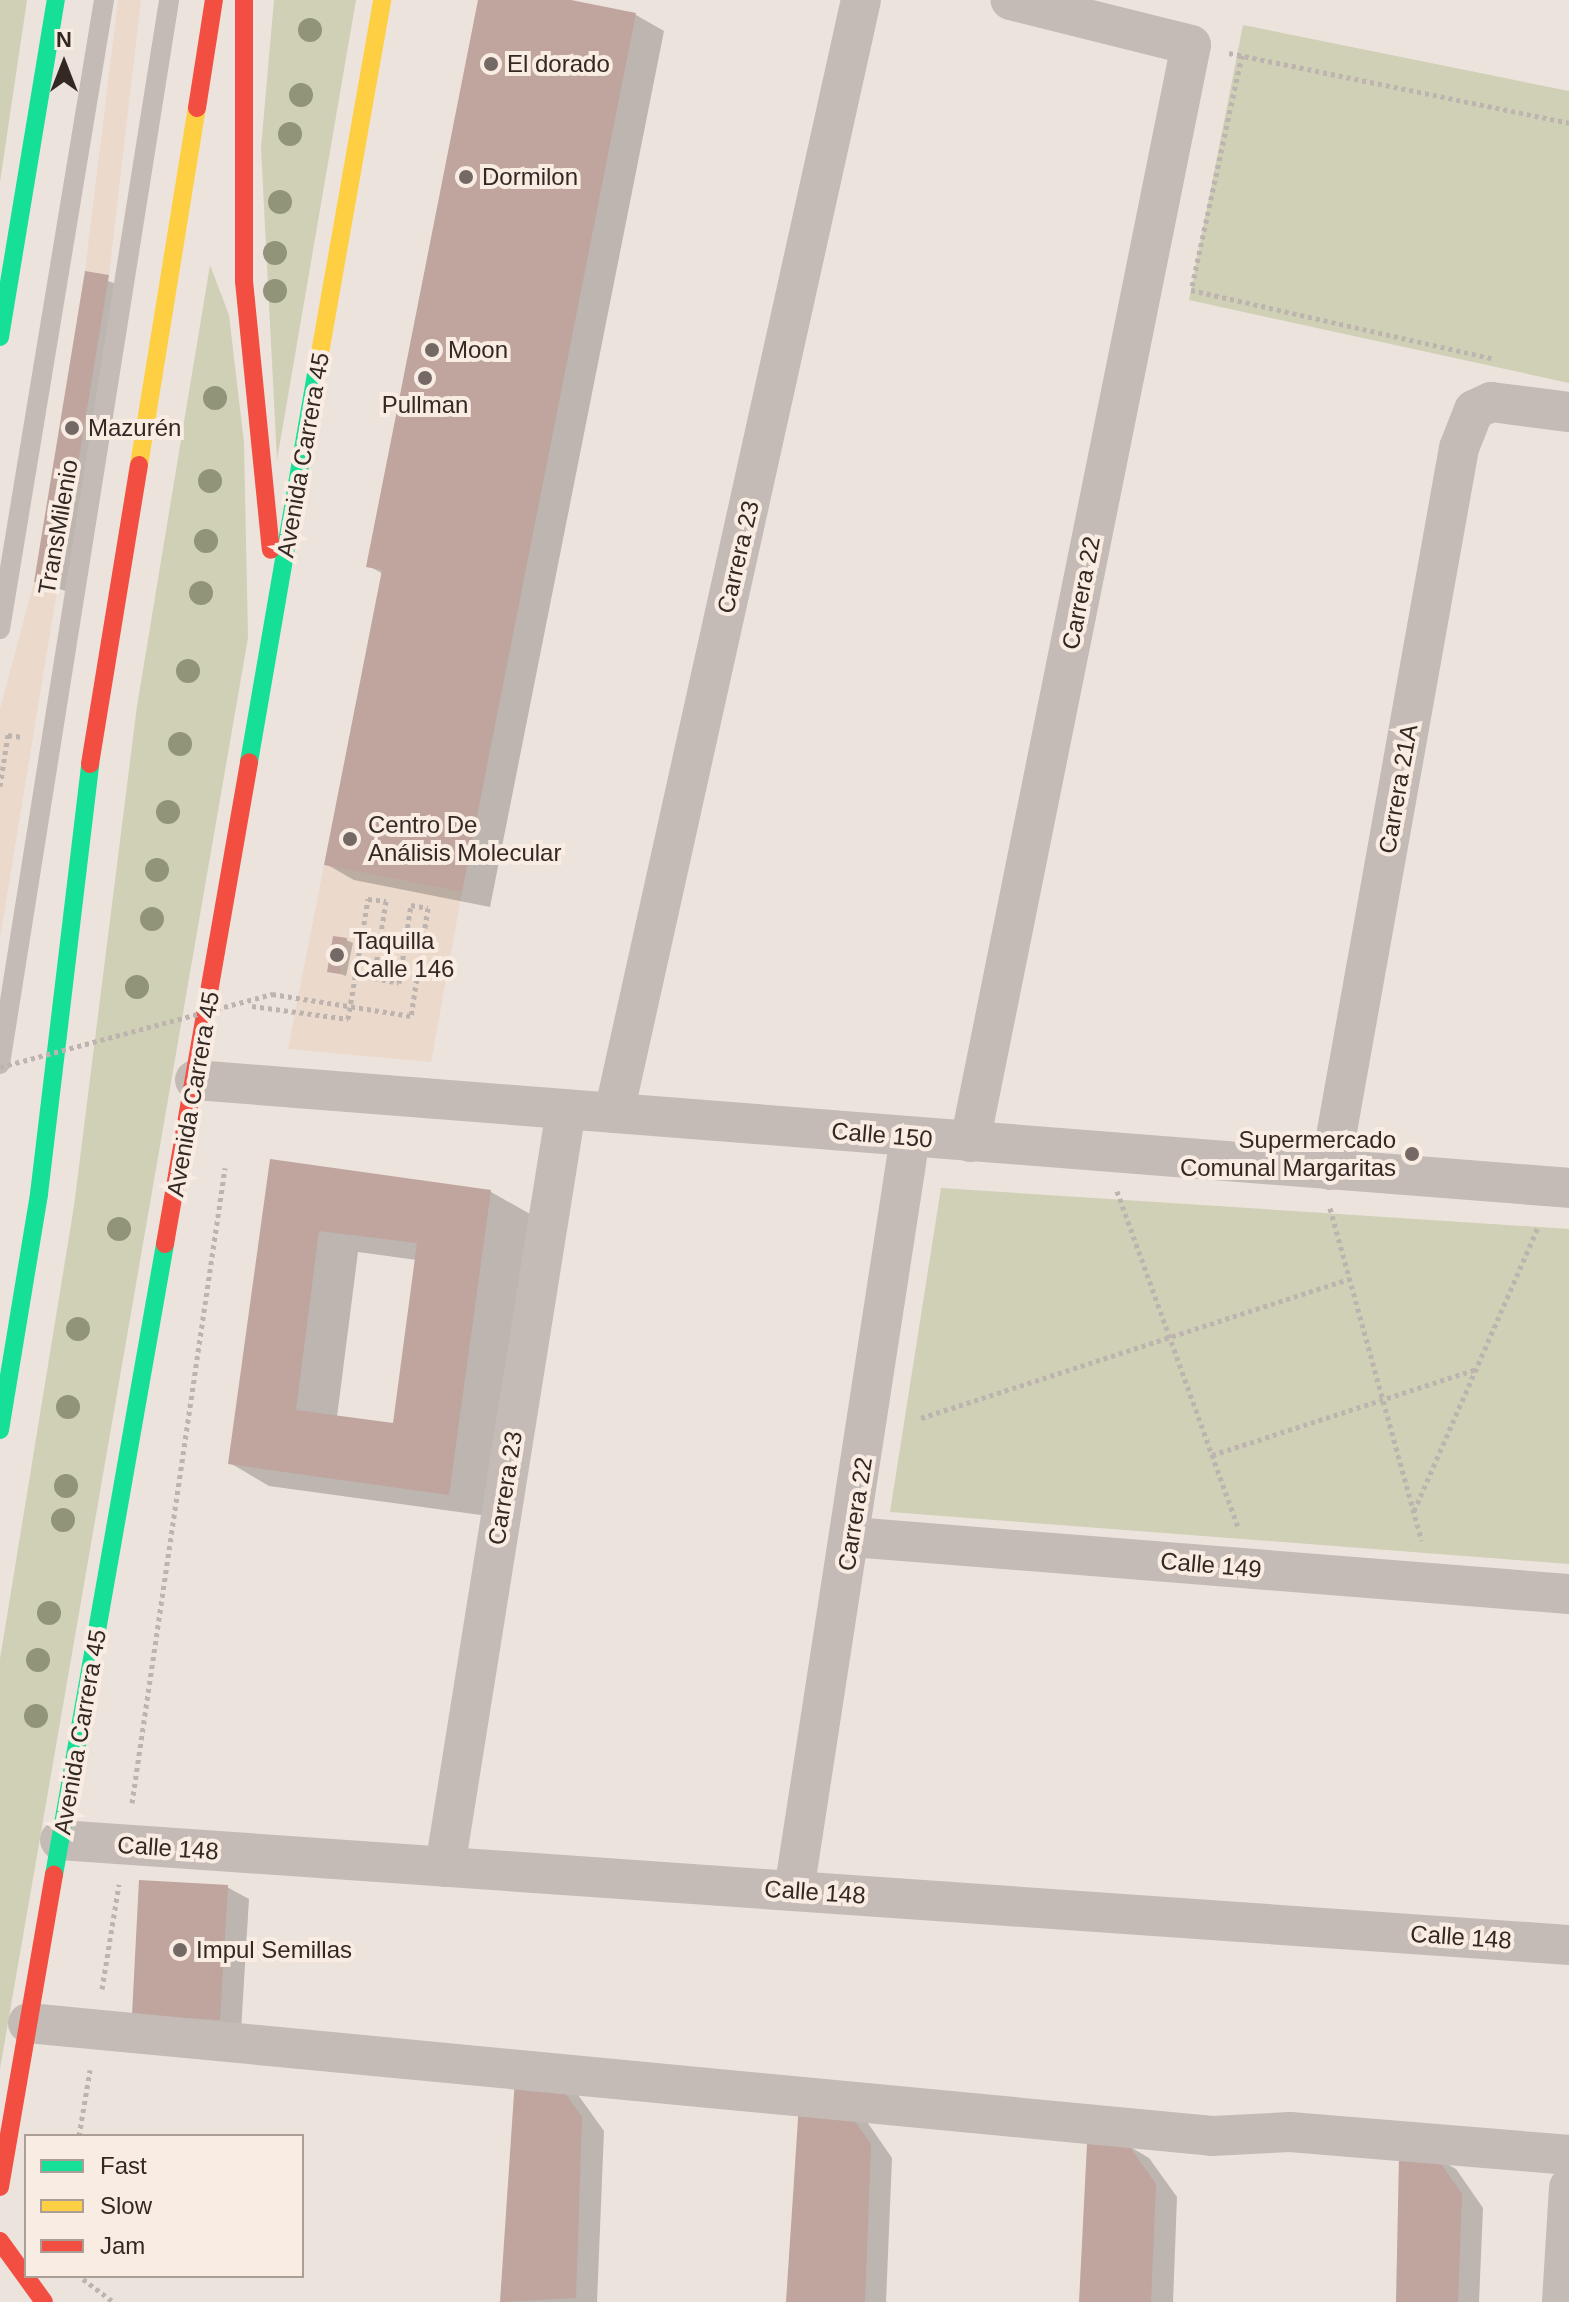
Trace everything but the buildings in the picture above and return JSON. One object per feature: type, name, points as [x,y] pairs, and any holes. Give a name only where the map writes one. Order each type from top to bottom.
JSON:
[{"type":"main road","points":[[0,337],[56,0]]},
{"type":"main road","points":[[0,1430],[39,1194],[71,883],[214,0]]},
{"type":"main road","points":[[244,0],[244,281],[273,632]]},
{"type":"main road","name":"Avenida Carrera 45","points":[[0,2187],[382,0]]},
{"type":"main road","points":[[0,2241],[24,2274]]},
{"type":"main road","points":[[27,2278],[44,2302]]},
{"type":"street","name":"Carrera 23","points":[[614,1113],[861,0]]},
{"type":"street","points":[[1011,0],[1191,45]]},
{"type":"street","name":"Carrera 22","points":[[970,1142],[1191,45]]},
{"type":"street","name":"Carrera 21A","points":[[1330,1188],[1459,448],[1474,410],[1508,400],[1569,412]]},
{"type":"street","name":"Calle 150","points":[[195,1080],[970,1142],[1330,1188],[1569,1188]]},
{"type":"street","name":"Carrera 23","points":[[445,1867],[566,1110]]},
{"type":"street","name":"Carrera 22","points":[[794,1891],[852,1537],[910,1137]]},
{"type":"street","name":"Calle 149","points":[[852,1537],[1569,1594]]},
{"type":"street","name":"Calle 148","points":[[60,1840],[1569,1945]]},
{"type":"street","points":[[28,2023],[1212,2136],[1290,2132],[1569,2155]]},
{"type":"street","points":[[1562,2302],[1569,2187]]},
{"type":"lane","name":"TransMilenio","points":[[0,629],[104,0]]},
{"type":"lane","name":"TransMilenio","points":[[0,1065],[169,0]]},
{"type":"path","points":[[1191,45],[1569,123]]},
{"type":"path","points":[[1242,55],[1191,290],[1502,361]]},
{"type":"path","points":[[0,786],[8,735]]},
{"type":"path","points":[[0,1065],[272,994],[334,1003],[349,1006],[365,1008],[411,1016],[428,908],[411,905],[399,983],[374,978],[386,901],[368,899],[351,1004],[348,1019],[252,1006]]},
{"type":"path","points":[[1330,1188],[1350,1279],[1423,1544]]},
{"type":"path","points":[[1116,1190],[1239,1530]]},
{"type":"path","points":[[1414,1511],[1538,1226]]},
{"type":"path","points":[[921,1418],[1350,1279]]},
{"type":"path","points":[[1212,1455],[1476,1369]]},
{"type":"path","points":[[82,2278],[114,2302]]},
{"type":"green space","points":[[0,0],[27,0],[0,182]]},
{"type":"green space","points":[[274,0],[356,0],[277,460],[261,148]]},
{"type":"green space","points":[[1243,25],[1569,91],[1569,383],[1189,300]]},
{"type":"green space","points":[[210,265],[229,315],[244,443],[248,638],[0,2069],[0,1659],[74,1206],[137,706]]},
{"type":"green space","points":[[941,1188],[1569,1229],[1569,1564],[890,1512]]},
{"type":"shaded area","points":[[118,0],[141,0],[109,275],[85,271]]},
{"type":"shaded area","points":[[34,582],[58,585],[0,938],[0,709]]},
{"type":"shaded area","points":[[324,865],[462,892],[431,1062],[288,1049]]},
{"type":"traffic: fast","points":[[0,337],[56,0]]},
{"type":"traffic: fast","points":[[249,762],[317,370]]},
{"type":"traffic: fast","points":[[0,1430],[39,1194],[90,764]]},
{"type":"traffic: fast","points":[[54,1875],[165,1244]]},
{"type":"traffic: slow","points":[[317,370],[382,0]]},
{"type":"traffic: slow","points":[[139,465],[197,108]]},
{"type":"traffic: jam","points":[[197,108],[214,0]]},
{"type":"traffic: jam","points":[[244,0],[244,281],[271,550]]},
{"type":"traffic: jam","points":[[90,764],[139,465]]},
{"type":"traffic: jam","points":[[165,1244],[249,762]]},
{"type":"traffic: jam","points":[[0,2187],[54,1875]]},
{"type":"traffic: jam","points":[[0,2241],[24,2274]]},
{"type":"traffic: jam","points":[[27,2278],[44,2302]]},
{"type":"place","name":"El dorado","points":[[491,64]]},
{"type":"place","name":"Dormilon","points":[[466,177]]},
{"type":"place","name":"Moon","points":[[432,350]]},
{"type":"place","name":"Pullman","points":[[425,378]]},
{"type":"place","name":"Mazurén","points":[[72,428]]},
{"type":"place","name":"Centro De Análisis Molecular","points":[[350,839]]},
{"type":"place","name":"Taquilla Calle 146","points":[[337,955]]},
{"type":"place","name":"Supermercado Comunal Margaritas","points":[[1412,1154]]},
{"type":"place","name":"Impul Semillas","points":[[180,1950]]}]
